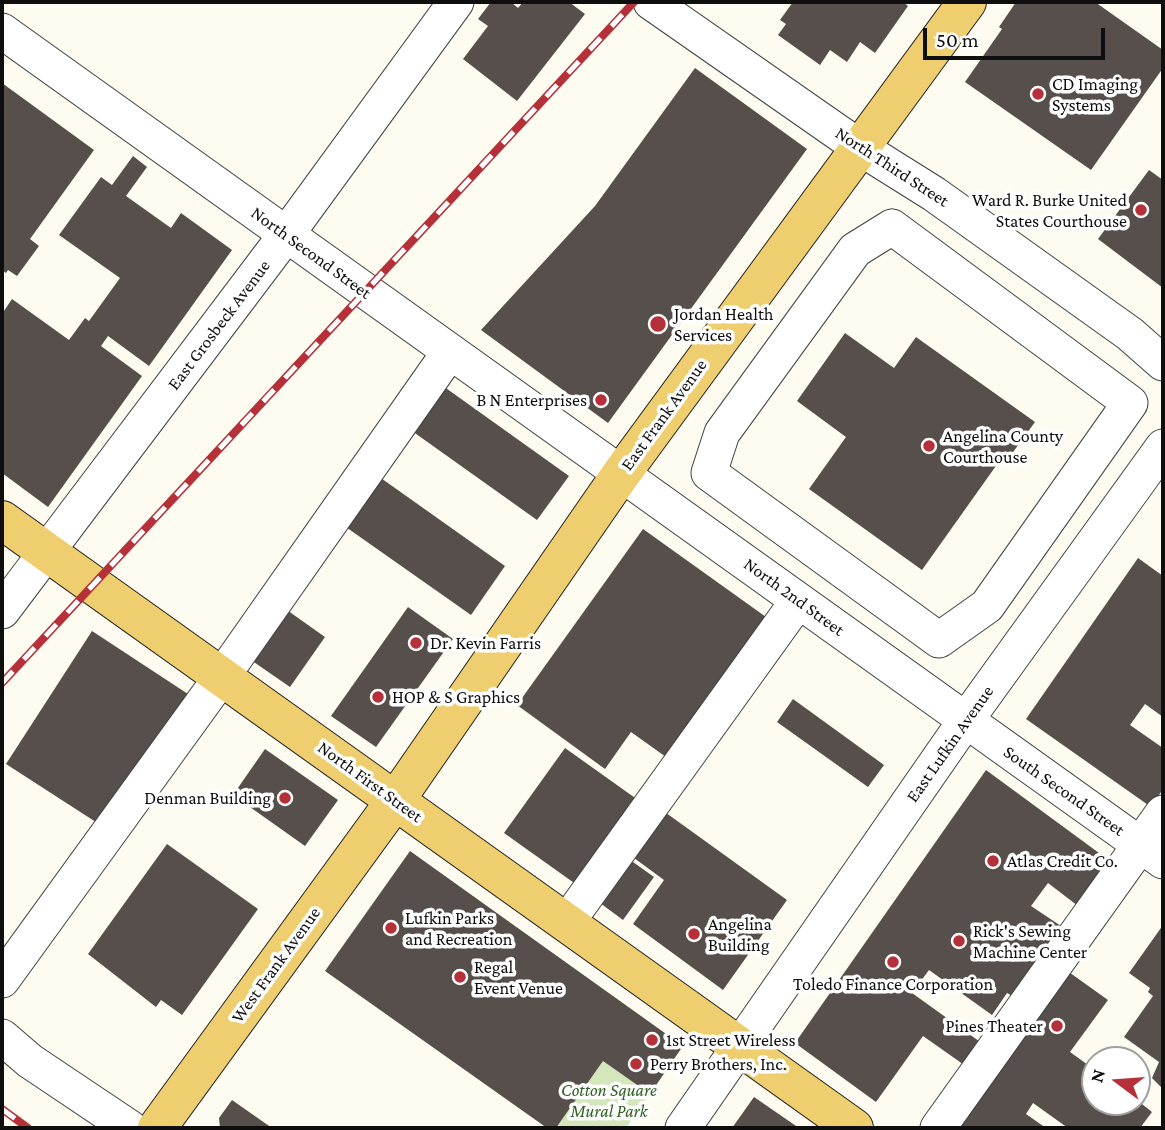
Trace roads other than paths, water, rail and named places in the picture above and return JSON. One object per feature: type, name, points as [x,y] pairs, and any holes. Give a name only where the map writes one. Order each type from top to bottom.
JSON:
[{"type":"main road","name":"East Frank Avenue","points":[[395,801],[621,474],[967,2]]},
{"type":"main road","name":"North First Street","points":[[2,520],[854,1128]]},
{"type":"main road","name":"West Frank Avenue","points":[[158,1128],[395,801]]},
{"type":"street","name":"East Grosbeck Avenue","points":[[2,611],[286,235],[456,2]]},
{"type":"street","name":"North Third Street","points":[[651,2],[859,147],[934,194],[1130,334],[1163,363]]},
{"type":"street","name":"North Second Street","points":[[2,31],[621,474]]},
{"type":"street","points":[[690,523],[722,433],[855,250],[892,227],[934,194]]},
{"type":"street","points":[[892,227],[1130,402]]},
{"type":"street","points":[[896,671],[988,606],[1130,402],[1130,334]]},
{"type":"street","points":[[2,980],[223,676],[449,353]]},
{"type":"street","name":"East Lufkin Avenue","points":[[683,1128],[966,720],[1163,447]]},
{"type":"street","points":[[709,473],[939,640]]},
{"type":"street","name":"North 2nd Street","points":[[621,474],[966,720]]},
{"type":"street","points":[[566,922],[798,601]]},
{"type":"street","name":"South Second Street","points":[[966,720],[1152,853]]},
{"type":"street","points":[[938,1128],[1152,853],[1163,813]]},
{"type":"street","points":[[2,1038],[30,1061],[97,1103],[130,1128]]},
{"type":"railway","points":[[2,683],[634,2]]},
{"type":"railway","points":[[2,1109],[28,1128]]},
{"type":"place","name":"CD Imaging Systems","points":[[1038,94]]},
{"type":"place","name":"Ward R. Burke United States Courthouse","points":[[1141,210]]},
{"type":"place","name":"Jordan Health Services","points":[[658,324]]},
{"type":"place","name":"B N Enterprises","points":[[601,400]]},
{"type":"place","name":"Angelina County Courthouse","points":[[929,446]]},
{"type":"place","name":"Dr. Kevin Farris","points":[[416,643]]},
{"type":"place","name":"HOP & S Graphics","points":[[378,697]]},
{"type":"place","name":"Denman Building","points":[[285,798]]},
{"type":"place","name":"Atlas Credit Co.","points":[[993,861]]},
{"type":"place","name":"Lufkin Parks and Recreation","points":[[391,928]]},
{"type":"place","name":"Angelina Building","points":[[694,934]]},
{"type":"place","name":"Rick's Sewing Machine Center","points":[[959,941]]},
{"type":"place","name":"Toledo Finance Corporation","points":[[893,962]]},
{"type":"place","name":"Regal Event Venue","points":[[460,977]]},
{"type":"place","name":"Pines Theater","points":[[1057,1026]]},
{"type":"place","name":"1st Street Wireless","points":[[652,1040]]},
{"type":"place","name":"Perry Brothers, Inc.","points":[[636,1064]]},
{"type":"park label","name":"Cotton Square Mural Park","points":[[609,1100]]}]
